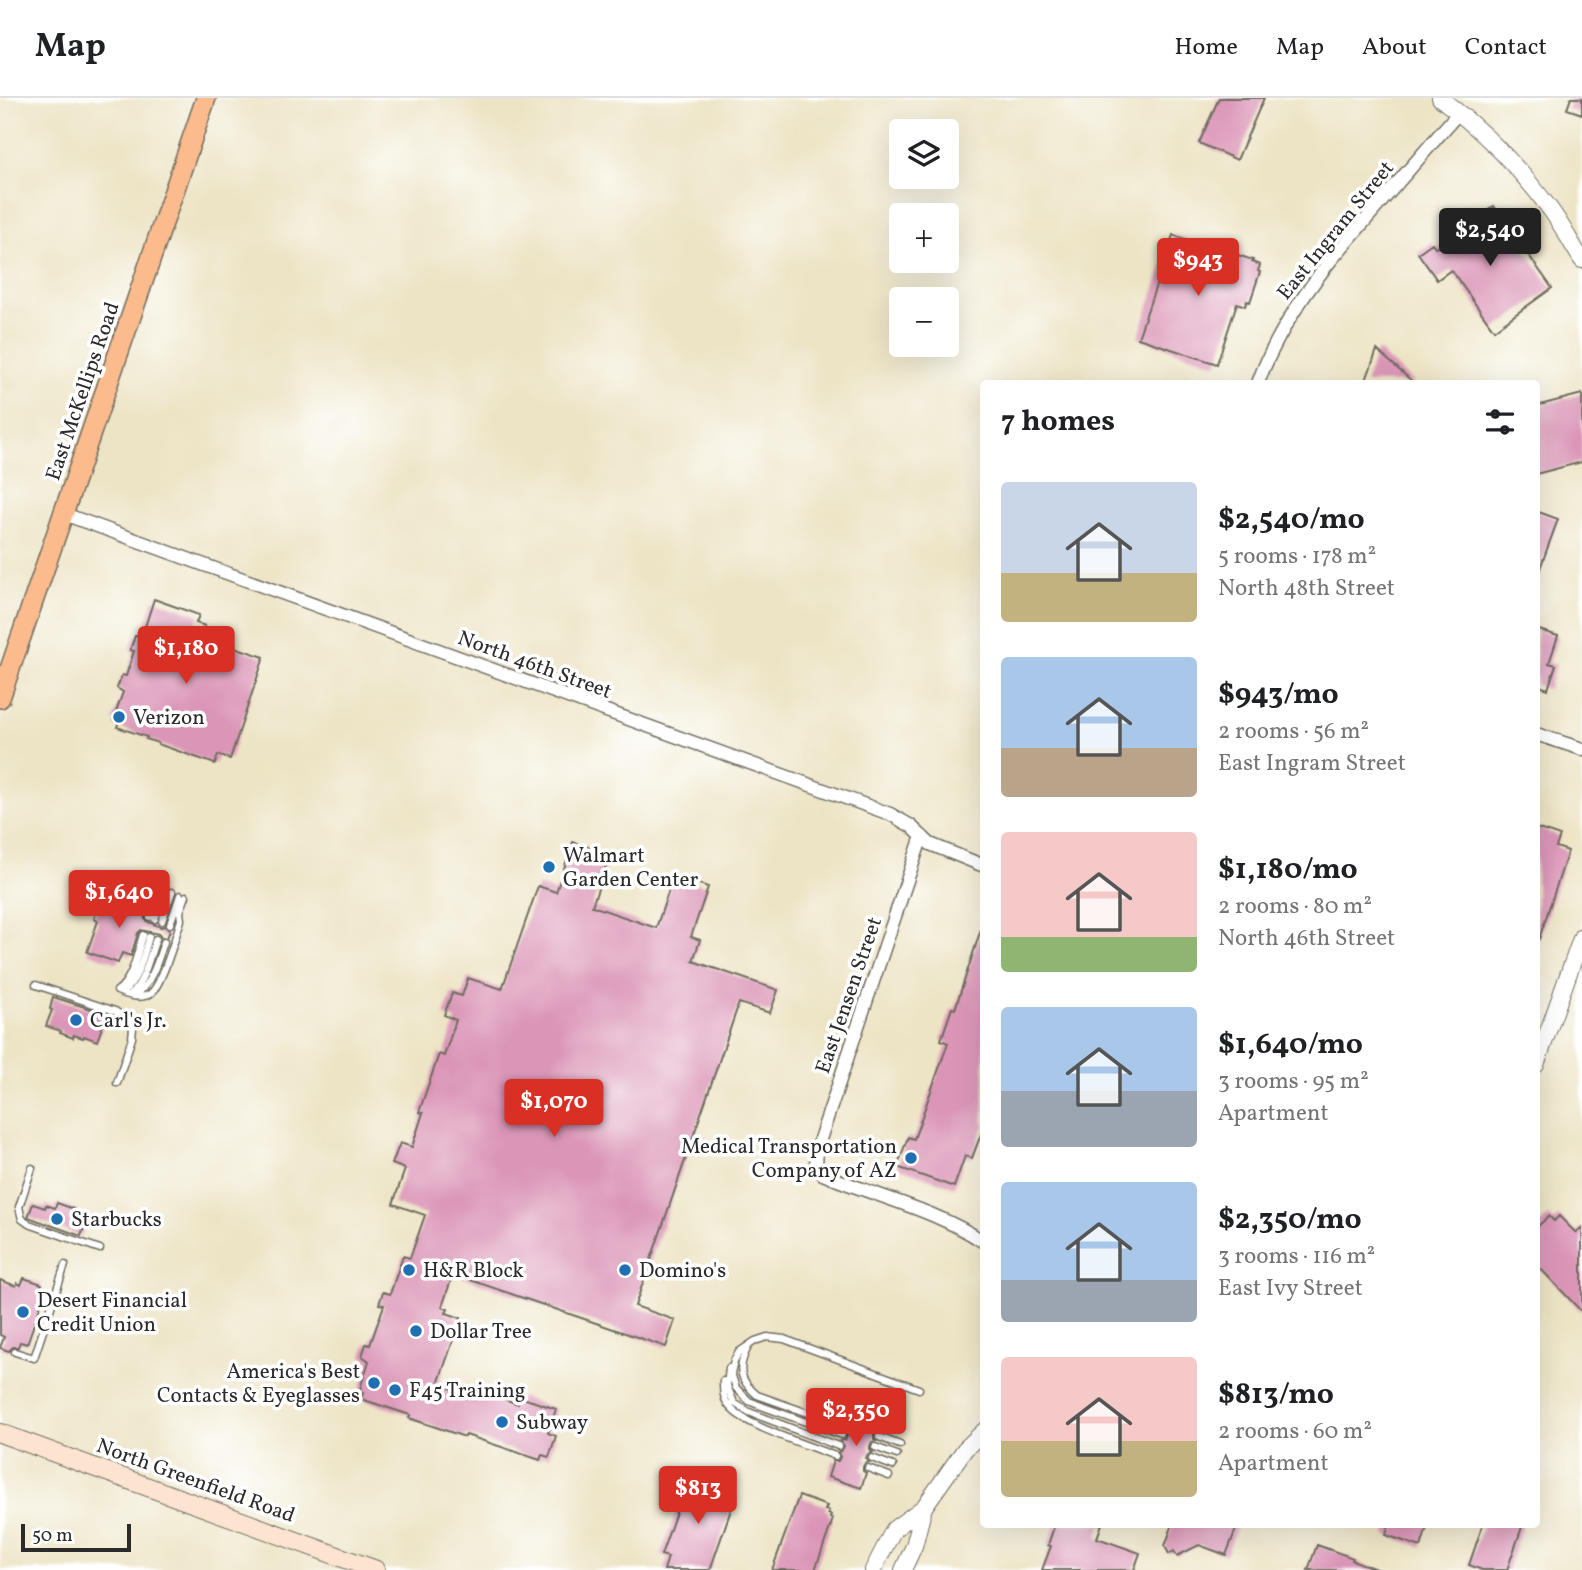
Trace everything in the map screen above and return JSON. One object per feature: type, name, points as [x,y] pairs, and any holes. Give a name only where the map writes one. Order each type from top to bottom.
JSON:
[{"type":"main road","name":"East McKellips Road","points":[[0,698],[206,98]]},
{"type":"main road","name":"North Greenfield Road","points":[[0,1433],[376,1570]]},
{"type":"street","points":[[1440,98],[1502,152],[1551,210],[1582,260]]},
{"type":"street","name":"East Ingram Street","points":[[1259,380],[1289,319],[1312,285],[1459,112]]},
{"type":"street","name":"North 46th Street","points":[[64,514],[890,814],[911,826],[930,844],[980,864]]},
{"type":"street","points":[[1540,735],[1582,749]]},
{"type":"street","name":"East Jensen Street","points":[[922,836],[817,1148],[816,1166],[823,1174],[944,1219],[980,1239]]},
{"type":"street","points":[[1540,1052],[1582,936]]},
{"type":"street","points":[[873,1570],[894,1530],[924,1507],[965,1449],[980,1435]]},
{"type":"street","points":[[903,1570],[914,1546],[924,1507]]},
{"type":"lane","points":[[166,890],[156,919],[166,890]]},
{"type":"lane","points":[[125,994],[138,997],[150,993],[159,983],[181,920],[183,895],[170,924]]},
{"type":"lane","points":[[149,937],[142,980],[134,991],[125,994],[122,987],[149,937]]},
{"type":"lane","points":[[125,994],[141,991],[148,982],[164,942]]},
{"type":"lane","points":[[36,985],[115,1011],[129,1021],[133,1028],[132,1038],[117,1083]]},
{"type":"lane","points":[[32,1168],[19,1207],[22,1219],[29,1224],[100,1249]]},
{"type":"lane","points":[[15,1352],[34,1358],[65,1265]]},
{"type":"lane","points":[[835,1456],[745,1420],[730,1408],[723,1394],[723,1381],[739,1352],[755,1341],[767,1338],[784,1339],[919,1389]]},
{"type":"lane","points":[[749,1346],[741,1367],[745,1385],[757,1395],[845,1426]]},
{"type":"lane","points":[[734,1361],[731,1373],[736,1388],[749,1401],[842,1435]]},
{"type":"lane","points":[[728,1370],[727,1386],[734,1403],[749,1412],[838,1446]]},
{"type":"lane","points":[[879,1437],[900,1444]]},
{"type":"lane","points":[[875,1447],[897,1455]]},
{"type":"lane","points":[[872,1458],[893,1466]]},
{"type":"lane","points":[[868,1468],[890,1475]]},
{"type":"building","points":[[1219,98],[1264,98],[1237,160],[1199,143]]},
{"type":"building","points":[[1571,98],[1582,98],[1582,114],[1567,109]]},
{"type":"building","points":[[1494,206],[1552,288],[1494,330],[1451,270],[1437,280],[1418,253],[1432,243],[1436,248]]},
{"type":"building","points":[[1173,235],[1214,249],[1216,244],[1227,248],[1225,251],[1260,265],[1250,302],[1247,301],[1245,306],[1237,303],[1217,364],[1138,338]]},
{"type":"building","points":[[1377,350],[1411,380],[1366,380]]},
{"type":"building","points":[[1582,394],[1582,462],[1540,473],[1540,405]]},
{"type":"building","points":[[1540,512],[1558,519],[1540,568]]},
{"type":"building","points":[[154,599],[199,615],[196,623],[205,626],[202,636],[264,657],[230,759],[218,755],[215,764],[117,727],[119,722],[113,720],[123,692],[117,688],[122,675],[126,676],[134,651],[130,650],[135,636],[142,636]]},
{"type":"building","points":[[1540,630],[1558,636],[1549,663],[1556,665],[1548,689],[1540,686]]},
{"type":"building","points":[[1540,829],[1560,836],[1556,847],[1568,851],[1540,936]]},
{"type":"building","points":[[573,842],[610,855],[592,906],[656,928],[674,875],[708,887],[691,937],[700,940],[693,961],[778,990],[770,1013],[739,1003],[635,1306],[675,1320],[666,1347],[453,1274],[442,1307],[448,1309],[446,1313],[461,1318],[438,1384],[477,1397],[479,1390],[518,1404],[520,1397],[556,1409],[548,1433],[556,1436],[549,1457],[542,1455],[540,1460],[409,1418],[410,1415],[361,1399],[363,1393],[359,1392],[369,1361],[362,1356],[366,1344],[370,1345],[384,1305],[379,1304],[383,1292],[390,1294],[403,1256],[410,1258],[425,1215],[393,1204],[405,1169],[392,1164],[400,1143],[412,1147],[423,1113],[419,1112],[439,1054],[444,1056],[456,1020],[444,1015],[452,993],[462,996],[468,978],[502,989],[538,886],[556,892]]},
{"type":"building","points":[[102,896],[145,915],[148,922],[165,926],[170,930],[167,938],[141,930],[131,956],[122,953],[118,963],[87,952],[98,921],[94,919]]},
{"type":"building","points":[[980,932],[980,1137],[972,1158],[965,1156],[954,1187],[897,1167],[908,1137],[914,1139],[948,1043],[941,1040],[952,1008],[955,1009]]},
{"type":"building","name":"Carl's Jr.","points":[[53,997],[107,1014],[97,1041],[84,1036],[74,1035],[73,1038],[46,1026]]},
{"type":"building","name":"Starbucks","points":[[57,1203],[74,1209],[72,1215],[87,1220],[81,1236],[28,1217],[33,1204],[55,1208]]},
{"type":"building","points":[[1549,1216],[1554,1221],[1559,1216],[1576,1233],[1582,1227],[1582,1312],[1540,1268],[1540,1224]]},
{"type":"building","name":"Desert Financial Credit Union","points":[[24,1278],[42,1284],[39,1290],[45,1292],[27,1344],[20,1342],[18,1347],[9,1351],[0,1348],[4,1337],[0,1335],[0,1280],[16,1286],[17,1283],[21,1285]]},
{"type":"building","points":[[852,1407],[885,1419],[881,1432],[874,1434],[876,1441],[870,1446],[873,1452],[866,1458],[869,1462],[863,1467],[866,1473],[861,1488],[828,1477],[833,1461],[838,1461],[838,1452],[844,1446],[840,1441],[845,1440],[846,1431],[851,1426],[847,1421]]},
{"type":"building","points":[[713,1473],[726,1478],[721,1493],[735,1498],[710,1570],[664,1570],[668,1557],[661,1555],[687,1481],[706,1488]]},
{"type":"building","points":[[799,1496],[827,1506],[825,1510],[829,1511],[830,1518],[833,1519],[815,1570],[772,1570]]},
{"type":"building","points":[[1054,1528],[1101,1528],[1097,1538],[1140,1553],[1134,1570],[1042,1570],[1051,1546],[1048,1545]]},
{"type":"building","points":[[1172,1528],[1236,1528],[1226,1555],[1199,1545],[1177,1556],[1174,1551],[1169,1554],[1165,1546]]},
{"type":"building","points":[[1388,1528],[1427,1528],[1421,1547],[1386,1535]]},
{"type":"building","points":[[1482,1528],[1522,1528],[1507,1570],[1482,1570],[1469,1565]]},
{"type":"building","points":[[1317,1545],[1353,1558],[1352,1560],[1376,1569],[1308,1570]]},
{"type":"place","name":"Verizon","points":[[119,717]]},
{"type":"place","name":"Walmart Garden Center","points":[[549,867]]},
{"type":"place","name":"Carl's Jr.","points":[[76,1020]]},
{"type":"place","name":"Medical Transportation Company of AZ","points":[[911,1158]]},
{"type":"place","name":"Starbucks","points":[[57,1219]]},
{"type":"place","name":"H&R Block","points":[[409,1270]]},
{"type":"place","name":"Domino's","points":[[625,1270]]},
{"type":"place","name":"Desert Financial Credit Union","points":[[23,1312]]},
{"type":"place","name":"Dollar Tree","points":[[416,1331]]},
{"type":"place","name":"America's Best Contacts & Eyeglasses","points":[[374,1383]]},
{"type":"place","name":"F45 Training","points":[[395,1390]]},
{"type":"place","name":"Subway","points":[[502,1422]]}]
